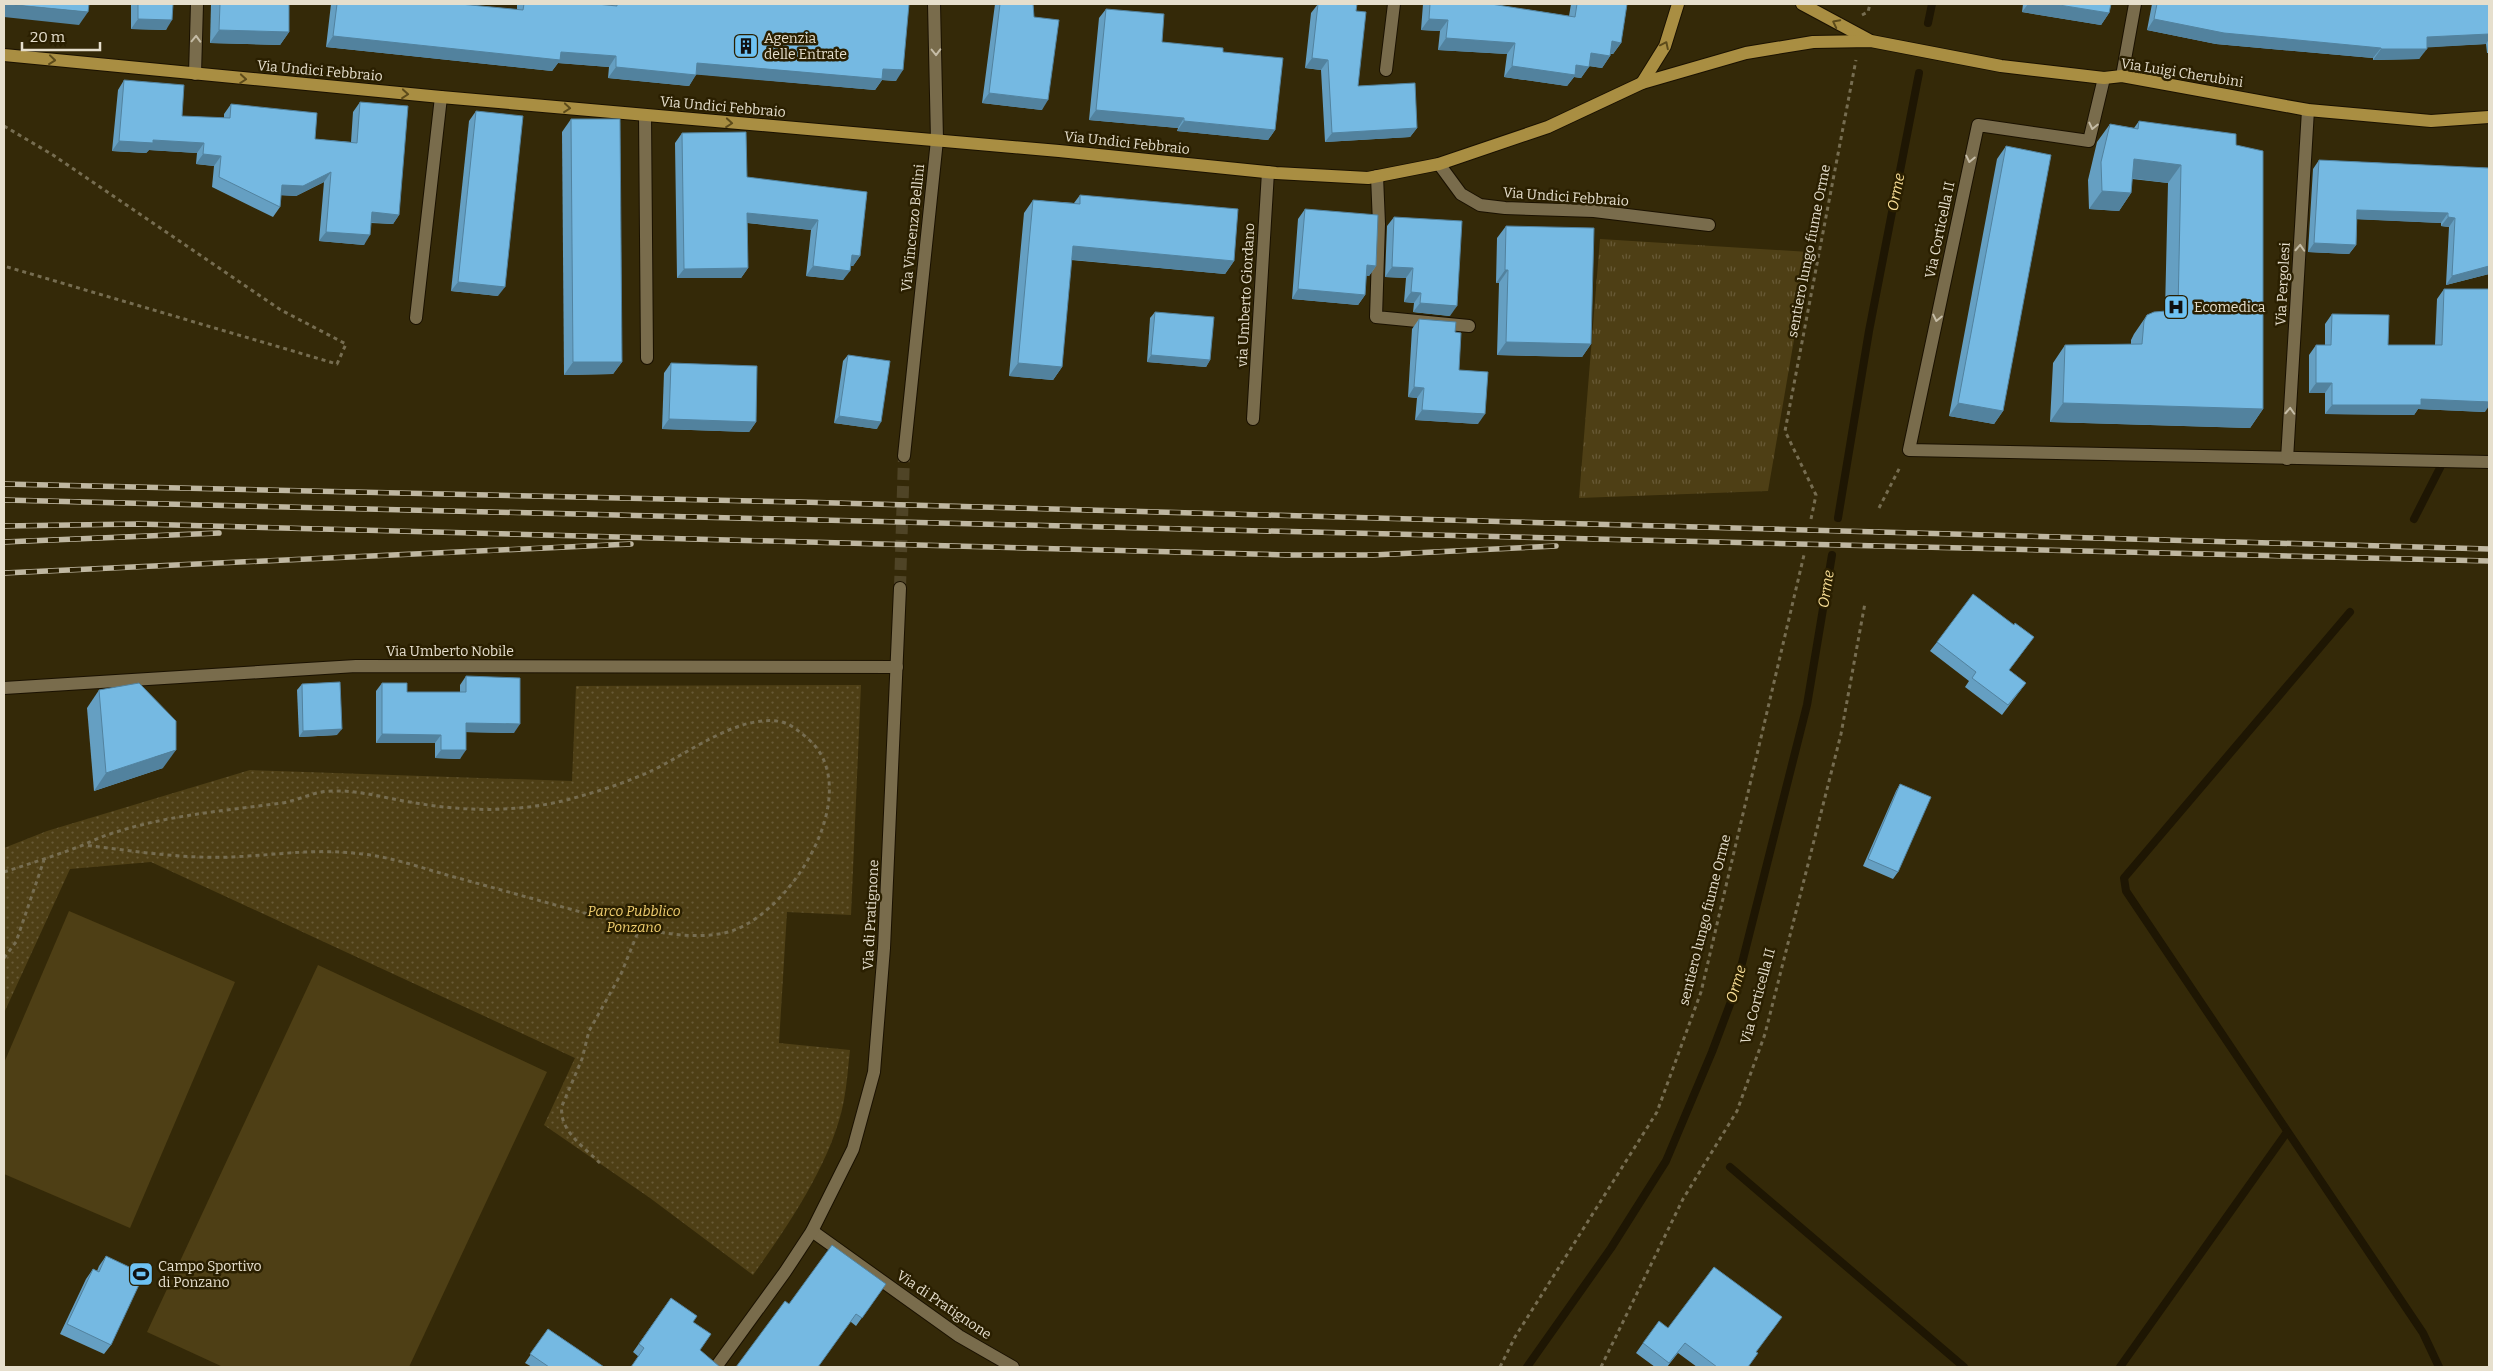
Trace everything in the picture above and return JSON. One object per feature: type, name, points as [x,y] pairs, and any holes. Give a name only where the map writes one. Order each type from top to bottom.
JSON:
[{"type":"main road","points":[[1642,83],[1665,46],[1678,4]]},
{"type":"main road","points":[[1802,4],[1871,41]]},
{"type":"main road","name":"Via Undici Febbraio","points":[[4,55],[441,97],[937,140],[1268,172],[1368,178],[1439,164],[1548,127],[1642,83],[1746,53],[1813,42],[1871,41]]},
{"type":"main road","name":"Via Luigi Cherubini","points":[[1871,41],[2001,66],[2104,78],[2122,76],[2308,110],[2431,120],[2489,117]]},
{"type":"street","points":[[195,74],[197,4]]},
{"type":"street","name":"Via Vincenzo Bellini","points":[[904,456],[937,140],[934,4]]},
{"type":"street","points":[[1386,70],[1394,4]]},
{"type":"street","points":[[2122,76],[2135,4]]},
{"type":"street","name":"Via Corticella II","points":[[1909,450],[1978,125],[2089,141],[2104,78]]},
{"type":"street","points":[[416,318],[441,97]]},
{"type":"street","name":"Via Pergolesi","points":[[2287,459],[2308,110]]},
{"type":"street","points":[[645,115],[647,358]]},
{"type":"street","name":"Via Undici Febbraio","points":[[1439,164],[1461,194],[1480,205],[1505,208],[1594,211],[1709,225]]},
{"type":"street","name":"via Umberto Giordano","points":[[1253,419],[1268,172]]},
{"type":"street","points":[[1377,176],[1379,224],[1376,317],[1469,326]]},
{"type":"street","points":[[1909,450],[2489,462]]},
{"type":"street","name":"Via di Pratignone","points":[[716,1367],[785,1272],[812,1231],[853,1150],[874,1072],[884,948],[900,588]]},
{"type":"street","name":"Via Umberto Nobile","points":[[4,688],[356,666],[897,667]]},
{"type":"street","name":"Via di Pratignone","points":[[812,1231],[958,1336],[1013,1367]]},
{"type":"path","points":[[1841,26],[1868,12],[1870,4]]},
{"type":"path","name":"sentiero lungo fiume Orme","points":[[1811,519],[1816,495],[1785,431],[1856,60],[1838,42]]},
{"type":"path","points":[[4,126],[53,155],[281,310],[346,344],[337,364],[4,266]]},
{"type":"path","points":[[1879,508],[1909,450]]},
{"type":"path","name":"sentiero lungo fiume Orme","points":[[1500,1367],[1516,1337],[1657,1112],[1701,992],[1804,555]]},
{"type":"path","name":"Via Corticella II","points":[[1601,1367],[1683,1199],[1737,1111],[1765,1034],[1841,734],[1865,603]]},
{"type":"path","points":[[4,872],[84,845],[110,834],[158,821],[210,811],[286,802],[322,791],[362,793],[414,803],[468,810],[528,808],[572,799],[644,774],[732,728],[753,723],[778,721],[795,728],[814,744],[824,761],[829,786],[825,820],[816,849],[784,894],[762,914],[739,929],[722,934],[676,935],[640,927],[366,854],[303,851],[228,857],[84,845]]},
{"type":"path","points":[[4,958],[16,942],[44,859]]},
{"type":"path","points":[[600,1163],[566,1128],[561,1112],[562,1106],[582,1059],[589,1031],[621,974],[640,927]]},
{"type":"green space","points":[[1600,239],[1809,252],[1768,491],[1579,498]]},
{"type":"green space","name":"Parco Pubblico Ponzano","points":[[861,685],[851,915],[787,912],[779,1043],[850,1050],[844,1100],[830,1146],[820,1169],[794,1214],[753,1275],[650,1198],[544,1125],[575,1058],[151,862],[70,869],[4,1013],[4,848],[47,831],[250,770],[572,781],[576,686]]},
{"type":"green space","points":[[69,911],[235,982],[130,1228],[4,1174],[4,1063]]},
{"type":"green space","points":[[318,965],[547,1072],[409,1367],[223,1367],[147,1332]]},
{"type":"building","points":[[5,4],[89,4],[88,12]]},
{"type":"building","points":[[138,4],[173,4],[172,20],[138,19]]},
{"type":"building","points":[[220,4],[289,4],[289,32],[219,30]]},
{"type":"building","name":"Agenzia delle Entrate","points":[[337,4],[460,4],[523,10],[524,4],[597,4],[617,6],[617,4],[909,4],[903,70],[883,69],[882,79],[697,63],[696,75],[616,67],[616,56],[561,52],[560,60],[333,36]]},
{"type":"building","points":[[1000,4],[1033,4],[1034,17],[1059,20],[1048,100],[989,93]]},
{"type":"building","points":[[1318,4],[1357,4],[1356,11],[1366,12],[1358,86],[1415,83],[1417,128],[1332,133],[1328,60],[1312,58]]},
{"type":"building","points":[[1430,4],[1491,4],[1575,17],[1577,4],[1627,4],[1621,43],[1612,41],[1610,56],[1591,53],[1589,67],[1576,65],[1575,75],[1512,66],[1515,43],[1446,38],[1448,20],[1429,19]]},
{"type":"building","points":[[2053,4],[2111,4],[2109,13]]},
{"type":"building","points":[[2157,4],[2489,4],[2489,34],[2427,37],[2427,49],[2381,49],[2224,33],[2154,19]]},
{"type":"building","points":[[1106,9],[1164,14],[1162,42],[1223,48],[1223,52],[1283,58],[1275,130],[1184,121],[1184,118],[1096,110]]},
{"type":"building","points":[[124,80],[184,85],[182,116],[230,118],[231,104],[317,113],[315,139],[357,143],[360,102],[408,106],[399,215],[372,212],[370,235],[326,232],[331,172],[303,186],[282,185],[280,207],[219,177],[221,156],[203,154],[204,143],[153,140],[153,143],[119,141]]},
{"type":"building","points":[[476,111],[523,116],[505,287],[458,282]]},
{"type":"building","points":[[571,119],[620,119],[622,362],[573,362]]},
{"type":"building","points":[[2139,121],[2236,134],[2236,145],[2263,151],[2263,409],[2063,403],[2065,345],[2142,344],[2144,321],[2147,315],[2154,312],[2178,310],[2181,165],[2134,159],[2131,193],[2102,191],[2101,162],[2110,124],[2138,129]]},
{"type":"building","points":[[746,132],[747,177],[867,192],[860,256],[852,255],[850,271],[813,266],[818,220],[747,213],[748,268],[684,269],[682,133]]},
{"type":"building","points":[[2006,146],[2051,155],[2003,411],[1958,403]]},
{"type":"building","points":[[2319,160],[2489,168],[2489,266],[2452,276],[2455,218],[2448,217],[2448,213],[2357,210],[2356,245],[2314,243]]},
{"type":"building","points":[[1080,195],[1238,209],[1234,261],[1073,246],[1062,367],[1018,363],[1033,200],[1080,204]]},
{"type":"building","points":[[1305,209],[1378,215],[1376,266],[1367,265],[1365,295],[1298,289]]},
{"type":"building","points":[[1394,217],[1462,221],[1457,306],[1420,303],[1421,293],[1411,292],[1413,268],[1392,267]]},
{"type":"building","points":[[1506,226],[1594,228],[1591,344],[1506,342],[1508,270],[1505,270]]},
{"type":"building","points":[[2444,289],[2489,289],[2489,402],[2421,399],[2421,405],[2332,405],[2332,383],[2316,383],[2316,345],[2331,345],[2332,314],[2389,315],[2388,345],[2442,345]]},
{"type":"building","points":[[1155,312],[1214,317],[1210,360],[1151,355]]},
{"type":"building","points":[[1419,319],[1456,322],[1455,332],[1461,333],[1459,370],[1488,372],[1485,414],[1422,410],[1424,388],[1414,387]]},
{"type":"building","points":[[848,355],[890,361],[881,422],[839,416]]},
{"type":"building","points":[[671,363],[757,366],[756,422],[669,419]]},
{"type":"building","points":[[1973,594],[2014,625],[2015,623],[2034,637],[2009,670],[2026,683],[2008,705],[1972,678],[1976,672],[1937,642]]},
{"type":"building","points":[[466,676],[520,678],[520,724],[466,723],[466,750],[441,750],[441,735],[382,734],[382,683],[407,683],[407,692],[466,692]]},
{"type":"building","points":[[340,682],[342,729],[303,731],[302,684]]},
{"type":"building","points":[[139,683],[176,721],[176,750],[106,773],[99,690]]},
{"type":"building","points":[[1900,784],[1931,797],[1898,872],[1868,859]]},
{"type":"building","points":[[832,1245],[886,1284],[862,1318],[856,1314],[818,1367],[736,1367],[785,1301],[789,1304]]},
{"type":"building","points":[[106,1256],[144,1274],[111,1345],[67,1324],[93,1269],[99,1272]]},
{"type":"building","points":[[1714,1267],[1782,1317],[1756,1352],[1758,1353],[1748,1367],[1717,1367],[1685,1343],[1669,1363],[1643,1343],[1659,1321],[1668,1328]]},
{"type":"building","points":[[671,1298],[697,1316],[693,1322],[711,1334],[700,1350],[720,1367],[631,1367],[644,1348],[639,1344]]},
{"type":"building","points":[[548,1329],[604,1367],[549,1367],[530,1354]]},
{"type":"waterway","name":"Orme","points":[[1928,23],[1932,4]]},
{"type":"waterway","name":"Orme","points":[[1838,518],[1869,331],[1919,73]]},
{"type":"waterway","points":[[2414,519],[2443,462]]},
{"type":"waterway","name":"Orme","points":[[1527,1367],[1611,1248],[1666,1161],[1712,1052],[1735,991],[1807,705],[1832,555]]},
{"type":"waterway","points":[[2350,612],[2124,878],[2126,891],[2423,1333],[2439,1367]]},
{"type":"waterway","points":[[2120,1367],[2287,1132]]},
{"type":"waterway","points":[[1730,1167],[1964,1367]]},
{"type":"tunnel","points":[[900,588],[904,456]]},
{"type":"railway","points":[[4,484],[800,502],[2489,549]]},
{"type":"railway","points":[[4,500],[2489,561]]},
{"type":"railway","points":[[4,526],[138,524],[1286,555],[1373,555],[1556,546]]},
{"type":"railway","points":[[4,542],[219,533]]},
{"type":"railway","points":[[4,573],[631,544]]},
{"type":"place","name":"Agenzia delle Entrate","points":[[746,46]]},
{"type":"place","name":"Ecomedica","points":[[2176,307]]},
{"type":"place","name":"Campo Sportivo di Ponzano","points":[[141,1274]]}]
